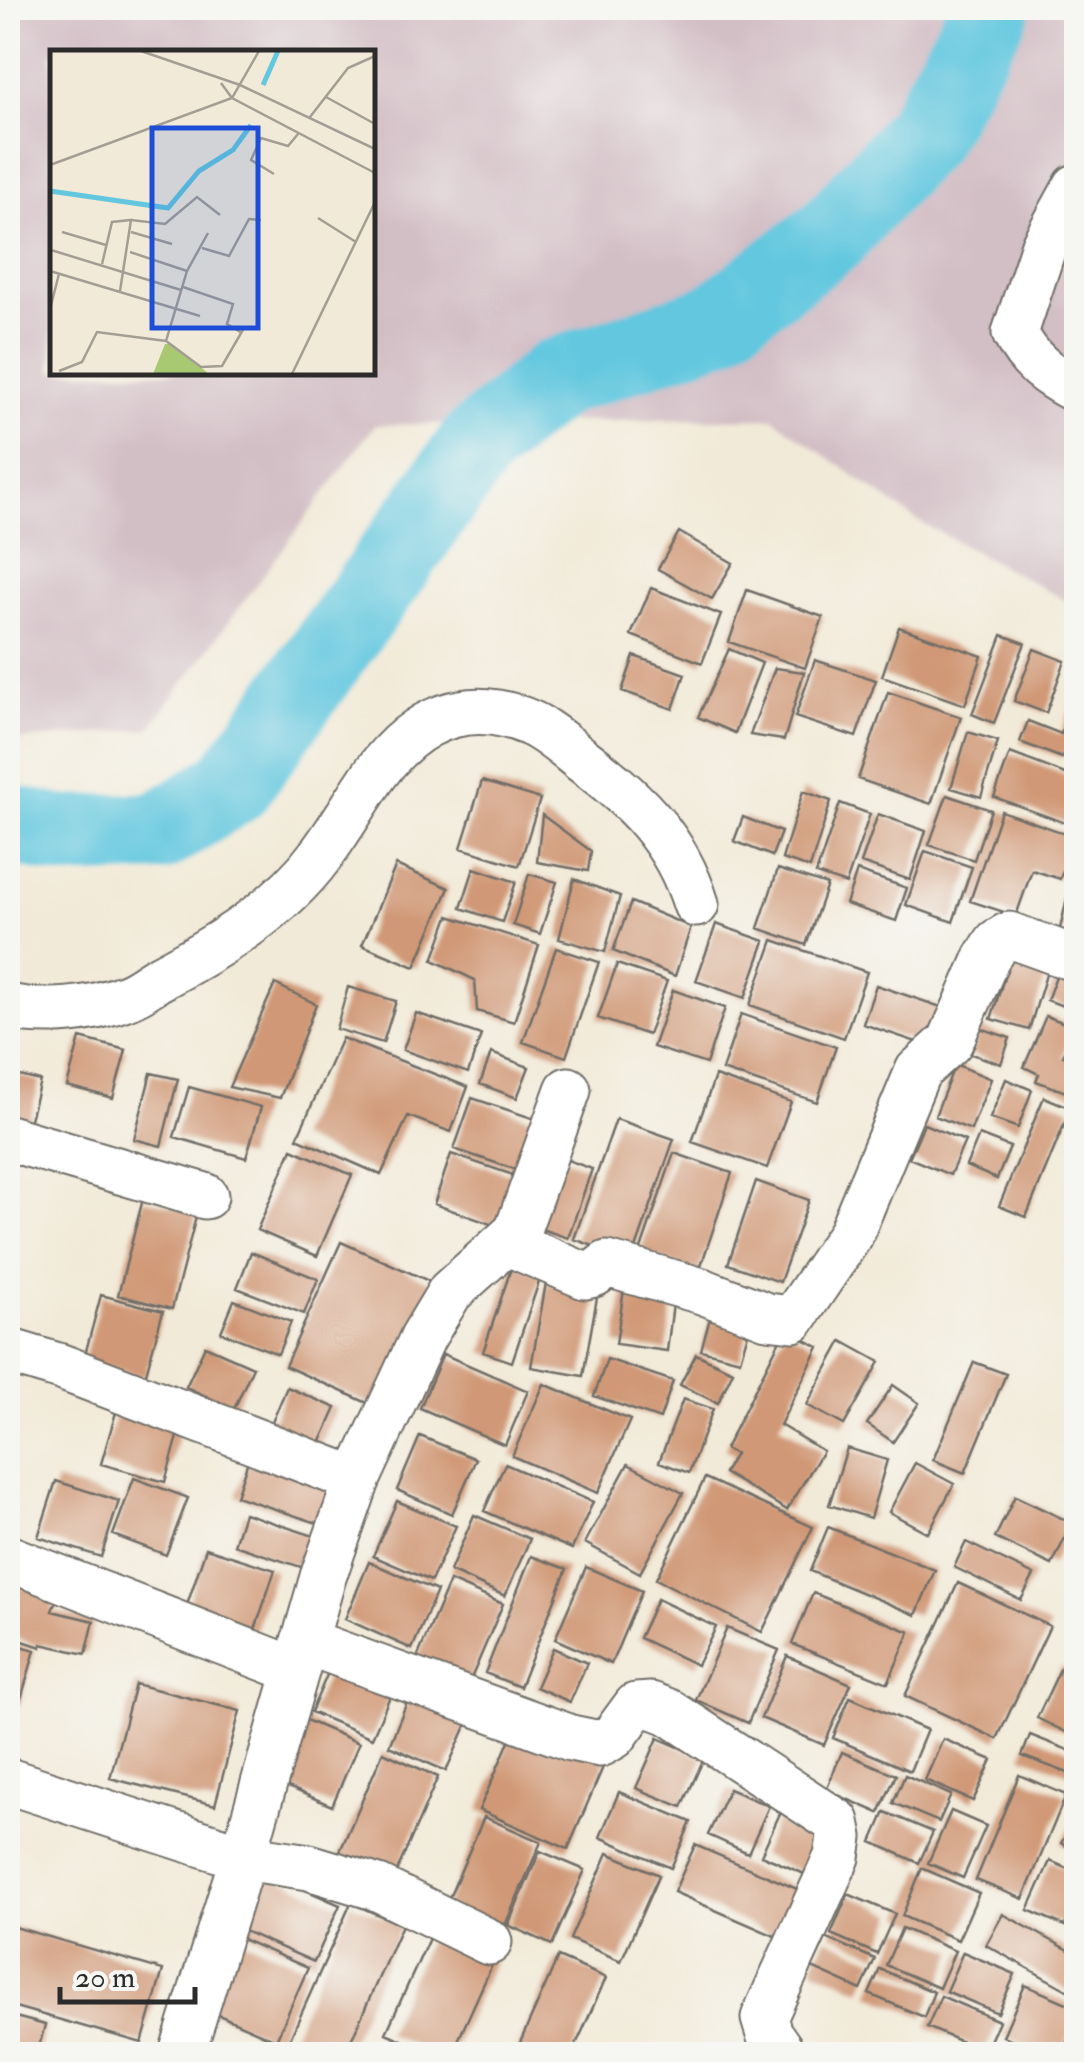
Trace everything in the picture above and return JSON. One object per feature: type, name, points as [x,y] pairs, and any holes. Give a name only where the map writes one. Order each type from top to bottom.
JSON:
[{"type":"street","points":[[1076,188],[1044,245],[1015,333],[1025,354],[1046,374],[1076,390]]},
{"type":"street","points":[[8,1007],[36,1012],[92,1007],[130,996],[190,962],[278,904],[320,857],[377,772],[404,740],[433,720],[456,712],[496,713],[534,725],[604,776],[640,809],[666,841],[685,869],[696,904]]},
{"type":"street","points":[[506,1242],[585,1276],[607,1264],[702,1291],[768,1316],[794,1319],[850,1235],[918,1071],[950,1042],[986,958],[997,942],[1009,935],[1020,937],[1076,959]]},
{"type":"street","points":[[182,2054],[244,1858],[300,1655],[358,1480],[423,1336],[450,1292],[516,1232],[568,1090]]},
{"type":"street","points":[[8,1138],[205,1196]]},
{"type":"street","points":[[8,1351],[61,1367],[358,1480]]},
{"type":"street","points":[[8,1558],[300,1655],[571,1738],[600,1744],[614,1736],[636,1706],[651,1705],[669,1712],[837,1822],[837,1858],[764,2018],[769,2034],[783,2054]]},
{"type":"street","points":[[8,1781],[244,1858],[309,1867],[378,1888],[489,1942]]},
{"type":"shaded area","points":[[8,8],[1076,8],[1076,606],[916,520],[773,418],[375,425],[149,729],[8,741]]},
{"type":"building","points":[[679,532],[733,563],[712,599],[658,569]]},
{"type":"building","points":[[651,588],[721,615],[702,663],[631,635]]},
{"type":"building","points":[[747,590],[823,617],[805,668],[729,642]]},
{"type":"building","points":[[899,627],[982,656],[965,705],[882,676]]},
{"type":"building","points":[[1002,635],[1025,643],[994,723],[972,714]]},
{"type":"building","points":[[729,649],[762,663],[735,733],[698,717]]},
{"type":"building","points":[[1034,649],[1065,661],[1046,713],[1014,701]]},
{"type":"building","points":[[634,656],[685,674],[673,709],[622,691]]},
{"type":"building","points":[[815,660],[876,680],[856,737],[795,717]]},
{"type":"building","points":[[775,668],[804,672],[784,740],[750,735]]},
{"type":"building","points":[[888,692],[961,717],[931,804],[858,779]]},
{"type":"building","points":[[1076,695],[1076,757],[1064,752],[1062,758],[1020,742],[1028,721],[1061,734]]},
{"type":"building","points":[[968,732],[998,741],[981,797],[951,788]]},
{"type":"building","points":[[1010,753],[1076,778],[1076,827],[994,797]]},
{"type":"building","points":[[482,781],[540,799],[519,866],[461,848]]},
{"type":"building","points":[[803,791],[831,801],[810,868],[782,859]]},
{"type":"building","points":[[947,795],[991,810],[974,860],[929,845]]},
{"type":"building","points":[[840,803],[870,814],[846,884],[816,874]]},
{"type":"building","points":[[1001,811],[1075,837],[1060,879],[1032,870],[1016,916],[970,901]]},
{"type":"building","points":[[878,814],[926,831],[910,880],[861,863]]},
{"type":"building","points":[[542,815],[591,851],[588,871],[537,862]]},
{"type":"building","points":[[743,817],[781,832],[772,856],[734,841]]},
{"type":"building","points":[[925,851],[972,867],[953,922],[906,905]]},
{"type":"building","points":[[1076,863],[1076,934],[1060,929]]},
{"type":"building","points":[[396,865],[449,888],[415,967],[362,945]]},
{"type":"building","points":[[474,868],[516,882],[502,922],[461,908]]},
{"type":"building","points":[[778,869],[827,885],[806,945],[758,928]]},
{"type":"building","points":[[857,871],[907,888],[896,921],[846,904]]},
{"type":"building","points":[[529,874],[557,882],[540,934],[513,925]]},
{"type":"building","points":[[574,879],[620,896],[605,952],[559,939]]},
{"type":"building","points":[[631,902],[691,927],[675,976],[613,951]]},
{"type":"building","points":[[449,916],[539,945],[514,1022],[477,1011],[475,980],[433,960]]},
{"type":"building","points":[[716,924],[765,941],[745,998],[696,981]]},
{"type":"building","points":[[773,940],[867,972],[844,1038],[750,1005]]},
{"type":"building","points":[[1015,943],[1052,955],[1029,1030],[991,1019]]},
{"type":"building","points":[[556,948],[599,962],[566,1057],[523,1042]]},
{"type":"building","points":[[1061,963],[1076,969],[1076,1011],[1047,1000]]},
{"type":"building","points":[[617,964],[667,981],[648,1035],[598,1018]]},
{"type":"building","points":[[275,984],[316,1004],[280,1098],[229,1087]]},
{"type":"building","points":[[876,985],[944,1008],[931,1047],[863,1024]]},
{"type":"building","points":[[348,987],[396,1001],[383,1043],[336,1029]]},
{"type":"building","points":[[673,990],[725,1008],[706,1064],[653,1047]]},
{"type":"building","points":[[416,1013],[481,1035],[468,1073],[403,1050]]},
{"type":"building","points":[[741,1014],[836,1047],[817,1102],[722,1070]]},
{"type":"building","points":[[1046,1016],[1075,1027],[1063,1056],[1076,1061],[1074,1095],[1036,1081],[1039,1074],[1024,1067]]},
{"type":"building","points":[[980,1028],[1010,1038],[1001,1064],[971,1054]]},
{"type":"building","points":[[80,1038],[126,1050],[113,1098],[67,1086]]},
{"type":"building","points":[[342,1038],[468,1087],[451,1132],[408,1116],[381,1175],[297,1138]]},
{"type":"building","points":[[491,1053],[529,1067],[517,1098],[480,1084]]},
{"type":"building","points":[[955,1064],[991,1079],[971,1130],[935,1116]]},
{"type":"building","points":[[8,1073],[40,1081],[27,1131],[8,1126]]},
{"type":"building","points":[[151,1073],[178,1079],[161,1146],[134,1139]]},
{"type":"building","points":[[715,1076],[791,1102],[767,1168],[692,1142]]},
{"type":"building","points":[[1006,1079],[1032,1090],[1018,1128],[990,1118]]},
{"type":"building","points":[[189,1087],[261,1107],[246,1158],[174,1137]]},
{"type":"building","points":[[1044,1097],[1071,1108],[1026,1217],[999,1206]]},
{"type":"building","points":[[472,1098],[553,1125],[535,1176],[454,1149]]},
{"type":"building","points":[[616,1119],[674,1139],[632,1260],[574,1239]]},
{"type":"building","points":[[924,1124],[965,1141],[950,1175],[909,1158]]},
{"type":"building","points":[[979,1135],[1010,1147],[997,1179],[966,1166]]},
{"type":"building","points":[[292,1149],[352,1175],[317,1256],[257,1230]]},
{"type":"building","points":[[674,1153],[732,1173],[699,1272],[640,1252]]},
{"type":"building","points":[[451,1154],[531,1181],[513,1232],[434,1204]]},
{"type":"building","points":[[554,1155],[592,1169],[568,1238],[529,1225]]},
{"type":"building","points":[[756,1181],[809,1200],[780,1282],[728,1264]]},
{"type":"building","points":[[143,1199],[197,1213],[172,1309],[118,1295]]},
{"type":"building","points":[[341,1242],[440,1286],[383,1410],[285,1366]]},
{"type":"building","points":[[251,1252],[318,1279],[304,1314],[237,1288]]},
{"type":"building","points":[[513,1263],[542,1273],[512,1362],[483,1352]]},
{"type":"building","points":[[546,1283],[598,1292],[583,1376],[531,1367]]},
{"type":"building","points":[[624,1289],[674,1296],[667,1351],[616,1344]]},
{"type":"building","points":[[101,1295],[163,1311],[145,1377],[83,1362]]},
{"type":"building","points":[[234,1300],[291,1322],[278,1354],[221,1332]]},
{"type":"building","points":[[711,1314],[750,1326],[740,1360],[701,1350]]},
{"type":"building","points":[[785,1330],[819,1347],[780,1425],[823,1451],[787,1510],[724,1473],[735,1454],[725,1449]]},
{"type":"building","points":[[842,1341],[880,1362],[844,1425],[807,1405]]},
{"type":"building","points":[[205,1346],[253,1367],[234,1409],[186,1387]]},
{"type":"building","points":[[443,1354],[528,1391],[505,1445],[420,1408]]},
{"type":"building","points":[[696,1354],[733,1371],[718,1403],[680,1385]]},
{"type":"building","points":[[607,1359],[673,1381],[660,1419],[594,1396]]},
{"type":"building","points":[[974,1362],[1006,1374],[965,1473],[933,1460]]},
{"type":"building","points":[[544,1384],[630,1420],[598,1493],[512,1456]]},
{"type":"building","points":[[893,1385],[919,1403],[893,1442],[867,1424]]},
{"type":"building","points":[[287,1387],[336,1408],[318,1448],[270,1427]]},
{"type":"building","points":[[683,1399],[713,1409],[689,1473],[659,1462]]},
{"type":"building","points":[[119,1402],[183,1419],[165,1482],[101,1464]]},
{"type":"building","points":[[420,1436],[476,1459],[452,1514],[397,1490]]},
{"type":"building","points":[[847,1448],[887,1460],[870,1518],[829,1505]]},
{"type":"building","points":[[252,1449],[345,1480],[329,1527],[236,1496]]},
{"type":"building","points":[[915,1463],[954,1484],[928,1533],[889,1512]]},
{"type":"building","points":[[505,1464],[593,1502],[572,1549],[484,1511]]},
{"type":"building","points":[[628,1464],[683,1493],[640,1573],[585,1543]]},
{"type":"building","points":[[134,1478],[188,1498],[166,1555],[113,1535]]},
{"type":"building","points":[[705,1478],[813,1527],[762,1632],[656,1579]]},
{"type":"building","points":[[56,1481],[119,1501],[101,1557],[38,1537]]},
{"type":"building","points":[[1015,1496],[1072,1523],[1052,1565],[995,1538]]},
{"type":"building","points":[[397,1501],[456,1526],[431,1581],[373,1556]]},
{"type":"building","points":[[244,1513],[320,1538],[310,1570],[234,1545]]},
{"type":"building","points":[[474,1515],[530,1539],[505,1596],[450,1571]]},
{"type":"building","points":[[828,1527],[935,1570],[916,1615],[810,1571]]},
{"type":"building","points":[[966,1542],[1034,1575],[1021,1600],[954,1567]]},
{"type":"building","points":[[206,1548],[275,1570],[255,1630],[186,1608]]},
{"type":"building","points":[[531,1556],[567,1569],[520,1687],[485,1673]]},
{"type":"building","points":[[369,1562],[437,1591],[412,1649],[345,1619]]},
{"type":"building","points":[[586,1567],[642,1591],[611,1664],[555,1639]]},
{"type":"building","points":[[12,1573],[60,1590],[52,1611],[94,1621],[86,1654],[41,1647],[8,1636],[8,1588]]},
{"type":"building","points":[[450,1581],[503,1604],[470,1681],[417,1658]]},
{"type":"building","points":[[958,1583],[1050,1626],[997,1739],[905,1696]]},
{"type":"building","points":[[813,1593],[910,1632],[888,1683],[792,1644]]},
{"type":"building","points":[[657,1599],[716,1627],[697,1665],[639,1638]]},
{"type":"building","points":[[727,1628],[779,1650],[748,1723],[696,1700]]},
{"type":"building","points":[[8,1642],[35,1650],[19,1706],[8,1703]]},
{"type":"building","points":[[553,1648],[587,1663],[570,1702],[536,1687]]},
{"type":"building","points":[[787,1656],[851,1684],[824,1745],[761,1718]]},
{"type":"building","points":[[333,1661],[394,1687],[372,1738],[311,1712]]},
{"type":"building","points":[[1061,1667],[1076,1674],[1076,1737],[1037,1718]]},
{"type":"building","points":[[135,1684],[240,1711],[215,1805],[110,1778]]},
{"type":"building","points":[[412,1690],[471,1715],[446,1771],[389,1746]]},
{"type":"building","points":[[850,1697],[927,1730],[910,1771],[833,1738]]},
{"type":"building","points":[[306,1720],[359,1743],[332,1806],[279,1783]]},
{"type":"building","points":[[517,1723],[606,1760],[568,1849],[479,1810]]},
{"type":"building","points":[[1030,1735],[1076,1753],[1076,1776],[1022,1756]]},
{"type":"building","points":[[658,1738],[704,1758],[682,1807],[636,1788]]},
{"type":"building","points":[[943,1739],[992,1760],[973,1801],[925,1780]]},
{"type":"building","points":[[383,1752],[438,1777],[389,1889],[334,1865]]},
{"type":"building","points":[[842,1752],[896,1775],[879,1813],[826,1790]]},
{"type":"building","points":[[905,1775],[951,1795],[939,1822],[893,1803]]},
{"type":"building","points":[[1019,1775],[1066,1795],[1023,1899],[976,1880]]},
{"type":"building","points":[[729,1789],[769,1806],[748,1853],[708,1835]]},
{"type":"building","points":[[619,1792],[691,1822],[671,1868],[600,1837]]},
{"type":"building","points":[[782,1809],[830,1829],[809,1876],[761,1855]]},
{"type":"building","points":[[951,1811],[986,1826],[963,1878],[928,1863]]},
{"type":"building","points":[[885,1812],[933,1832],[919,1863],[872,1842]]},
{"type":"building","points":[[484,1817],[541,1842],[503,1930],[446,1905]]},
{"type":"building","points":[[1076,1818],[1076,1852],[1061,1843]]},
{"type":"building","points":[[695,1845],[804,1892],[784,1940],[674,1892]]},
{"type":"building","points":[[540,1851],[585,1870],[552,1945],[508,1925]]},
{"type":"building","points":[[608,1853],[659,1875],[621,1961],[570,1939]]},
{"type":"building","points":[[1050,1861],[1076,1872],[1076,1900],[1065,1926],[1028,1910]]},
{"type":"building","points":[[922,1868],[979,1893],[958,1940],[902,1916]]},
{"type":"building","points":[[262,1871],[340,1905],[314,1962],[237,1928]]},
{"type":"building","points":[[848,1894],[895,1914],[877,1954],[831,1934]]},
{"type":"building","points":[[351,1903],[402,1925],[345,2054],[320,2054],[289,2041]]},
{"type":"building","points":[[1003,1914],[1076,1954],[1076,1995],[986,1945]]},
{"type":"building","points":[[8,1925],[163,1970],[142,2043],[8,2005]]},
{"type":"building","points":[[902,1928],[955,1951],[939,1988],[886,1965]]},
{"type":"building","points":[[230,1934],[308,1968],[276,2040],[198,2006]]},
{"type":"building","points":[[431,1934],[494,1961],[452,2054],[433,2054],[386,2033]]},
{"type":"building","points":[[826,1938],[875,1959],[861,1990],[812,1968]]},
{"type":"building","points":[[963,1952],[1015,1974],[998,2013],[946,1991]]},
{"type":"building","points":[[558,1957],[606,1978],[572,2054],[515,2054]]},
{"type":"building","points":[[880,1969],[934,1992],[924,2017],[869,1994]]},
{"type":"building","points":[[1025,1985],[1076,2007],[1076,2020],[1062,2054],[1046,2054],[1003,2036]]},
{"type":"building","points":[[941,1996],[999,2021],[985,2052],[927,2027]]},
{"type":"building","points":[[8,2015],[45,2025],[37,2054],[8,2054]]},
{"type":"waterway","points":[[8,824],[64,836],[159,832],[232,786],[477,445],[556,378],[715,323],[830,236],[921,135],[991,8]]}]
